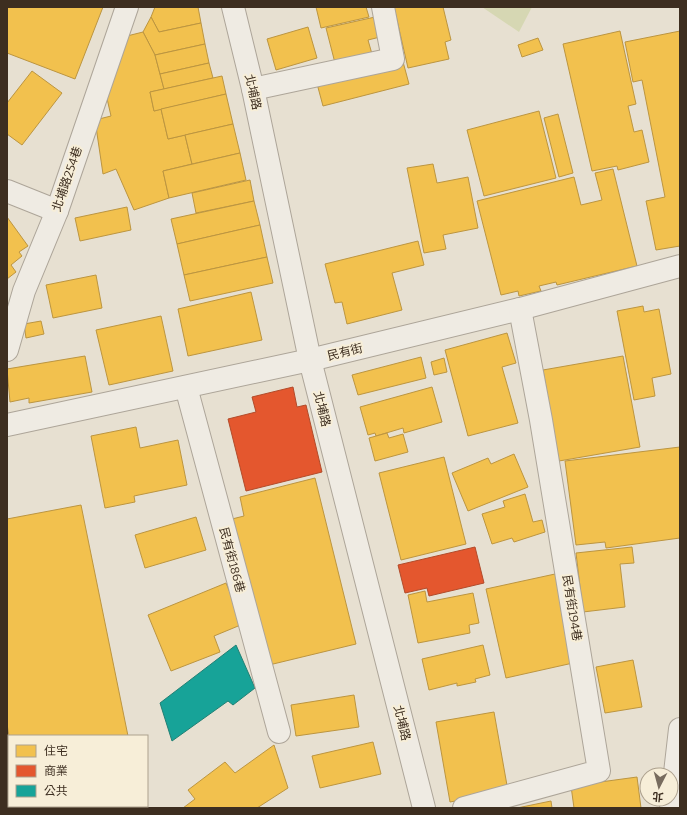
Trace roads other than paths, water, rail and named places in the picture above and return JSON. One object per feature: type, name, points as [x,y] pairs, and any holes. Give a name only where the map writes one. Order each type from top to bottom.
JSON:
[{"type":"street","name":"北埔路254巷","points":[[7,350],[16,298],[56,210],[127,7]]},
{"type":"street","name":"北埔路","points":[[233,7],[253,90],[310,360],[424,808]]},
{"type":"street","points":[[253,90],[393,58],[384,7]]},
{"type":"street","points":[[7,191],[56,210]]},
{"type":"street","name":"民有街","points":[[7,424],[310,360],[520,309],[680,266]]},
{"type":"street","name":"民有街194巷","points":[[464,808],[599,771],[541,420],[520,309]]},
{"type":"street","name":"民有街186巷","points":[[186,387],[279,732]]},
{"type":"street","points":[[671,808],[680,729]]}]
